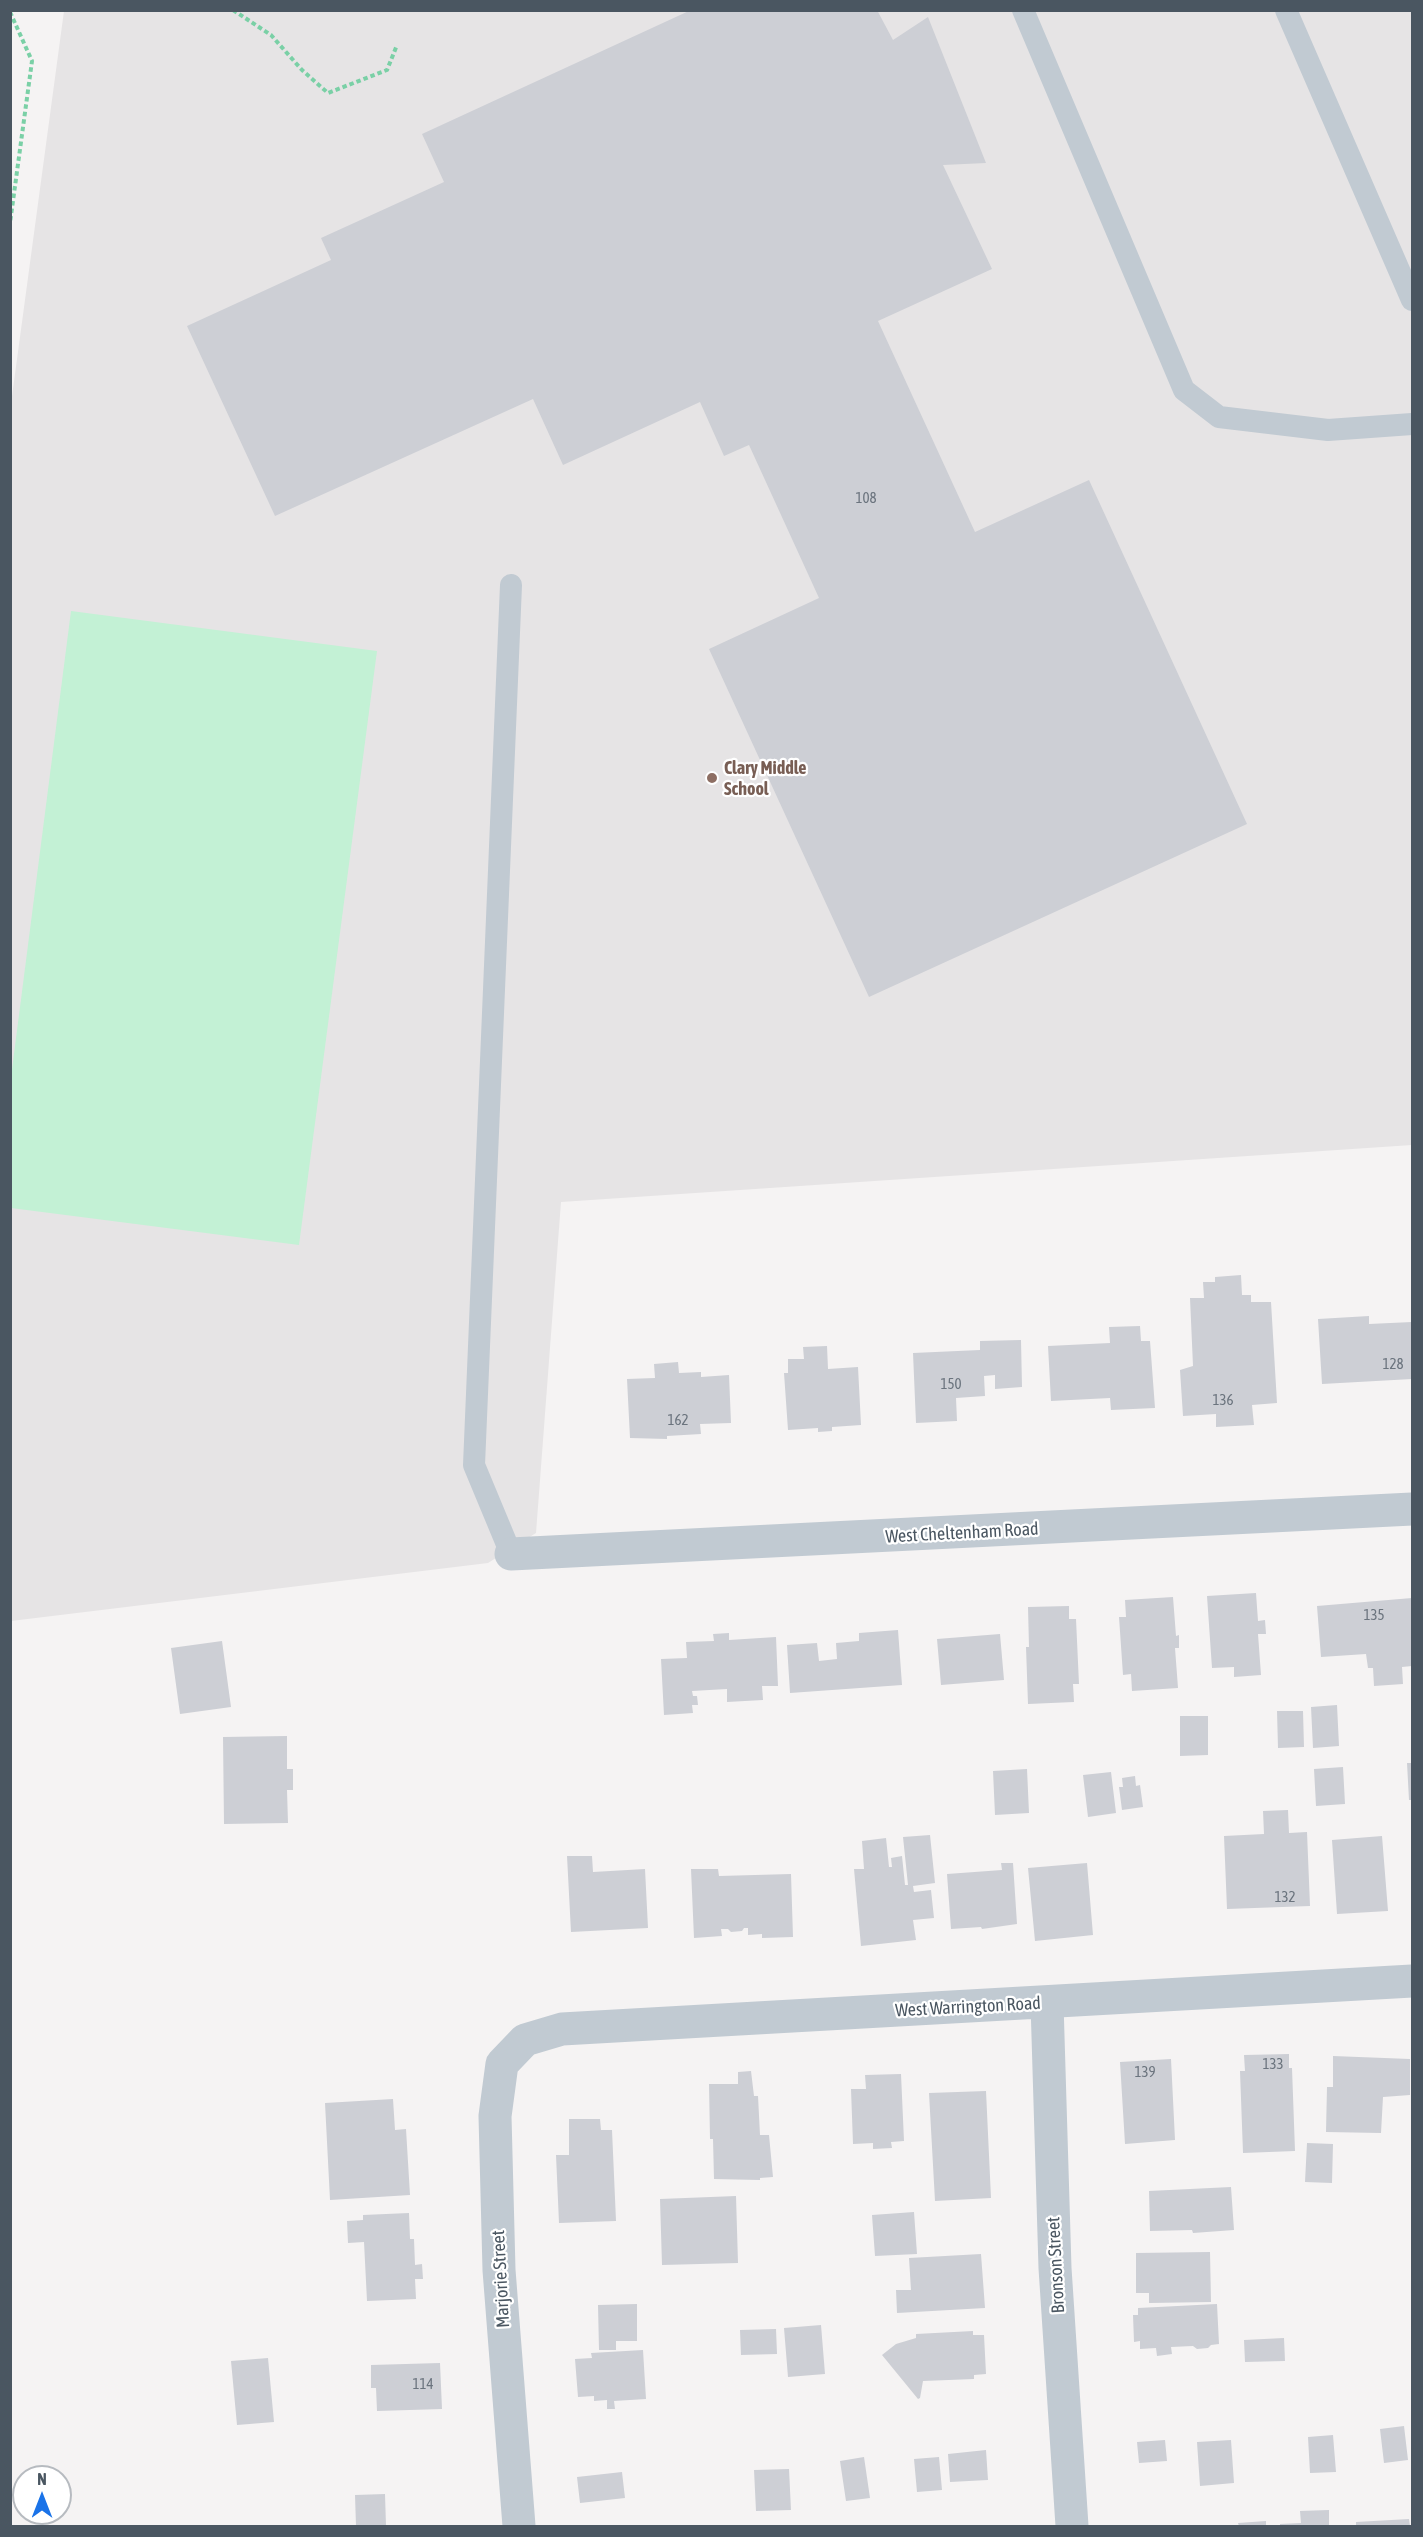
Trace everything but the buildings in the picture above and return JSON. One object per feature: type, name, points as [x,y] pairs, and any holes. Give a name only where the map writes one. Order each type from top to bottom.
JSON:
[{"type":"street","name":"West Cheltenham Road","points":[[511,1554],[1413,1509]]},
{"type":"street","name":"West Warrington Road","points":[[525,2040],[562,2029],[1047,2003],[1413,1980]]},
{"type":"street","name":"Bronson Street","points":[[1047,2003],[1055,2268],[1072,2526]]},
{"type":"street","name":"Marjorie Street","points":[[519,2526],[499,2270],[495,2116],[502,2064],[525,2040]]},
{"type":"lane","points":[[1023,10],[1184,390],[1219,417],[1328,430],[1413,424]]},
{"type":"lane","points":[[1286,10],[1413,300]]},
{"type":"lane","points":[[511,585],[474,1465],[511,1554]]},
{"type":"path","points":[[233,10],[271,35],[302,70],[328,93],[387,70],[397,45]]},
{"type":"path","points":[[10,12],[32,60],[10,223]]},
{"type":"shaded area","name":"Clary Middle School","points":[[64,11],[1412,11],[1412,1145],[561,1202],[536,1533],[488,1563],[11,1621],[10,411]]},
{"type":"green space","points":[[71,611],[377,651],[299,1245],[11,1208],[11,1077]]},
{"type":"place","name":"Clary Middle School","points":[[712,778]]}]
